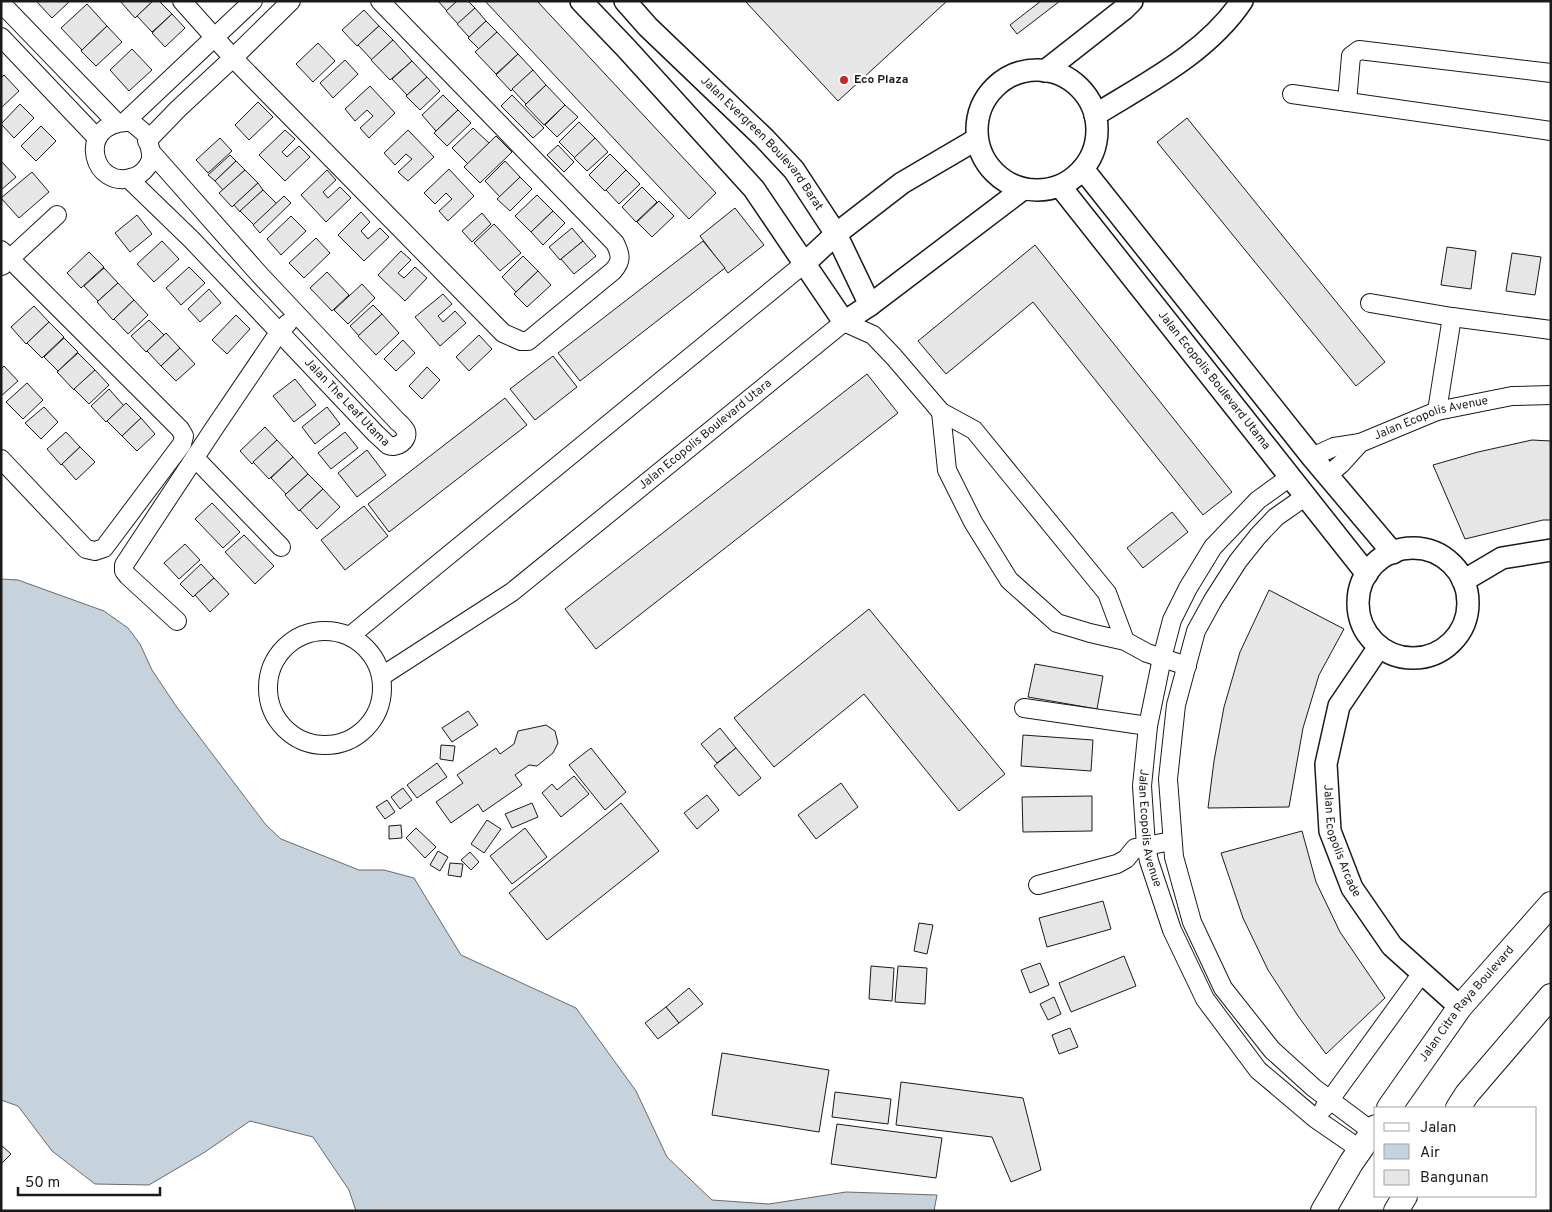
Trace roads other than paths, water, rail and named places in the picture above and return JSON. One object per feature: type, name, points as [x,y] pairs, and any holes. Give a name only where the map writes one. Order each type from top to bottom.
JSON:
[{"type":"main road","name":"Jalan Citra Raya Boulevard","points":[[1390,1107],[1460,1007],[1551,904]]},
{"type":"main road","points":[[1459,1107],[1467,1094],[1551,996]]},
{"type":"main road","points":[[1323,1211],[1370,1136]]},
{"type":"main road","points":[[1396,1211],[1404,1197]]},
{"type":"street","points":[[182,1],[233,58],[503,333],[528,342],[613,271],[619,264],[620,252],[615,243],[380,1]]},
{"type":"street","points":[[1,3],[122,121],[148,136],[150,162],[138,176],[129,179],[118,179],[108,175],[100,168],[95,159],[94,148],[97,138],[108,126],[122,121],[253,1]]},
{"type":"street","points":[[150,147],[178,109],[290,1]]},
{"type":"street","points":[[581,1],[754,189],[844,322],[873,336],[894,357],[941,412],[974,430],[1107,593],[1125,641]]},
{"type":"street","name":"Jalan Evergreen Boulevard Barat","points":[[625,1],[648,27],[764,138],[794,170],[836,234],[870,305]]},
{"type":"street","points":[[1045,71],[1132,1]]},
{"type":"street","points":[[1096,115],[1182,61],[1214,34],[1242,1]]},
{"type":"street","points":[[1,37],[97,138]]},
{"type":"street","points":[[1347,102],[1351,56],[1359,50],[1551,73]]},
{"type":"street","points":[[1026,71],[1045,71],[1063,76],[1078,86],[1086,95],[1096,115],[1096,144],[1091,158],[1072,179],[1060,186],[1048,189],[1023,189],[1006,182],[992,171],[982,156],[977,139],[977,121],[983,103],[994,88],[1009,77],[1026,71]]},
{"type":"street","points":[[1292,94],[1551,131]]},
{"type":"street","points":[[350,636],[804,263],[836,234],[902,183],[977,139]]},
{"type":"street","name":"Jalan The Leaf Utama","points":[[129,179],[191,239],[388,445],[394,446],[404,440],[406,430],[216,225],[150,147]]},
{"type":"street","points":[[1083,169],[1312,457],[1393,553]]},
{"type":"street","name":"Jalan Ecopolis Boulevard Utama","points":[[1060,186],[1367,574]]},
{"type":"street","name":"Jalan Ecopolis Boulevard Utara","points":[[382,676],[512,592],[844,322],[870,305],[1023,189]]},
{"type":"street","points":[[1,459],[86,549],[95,551],[104,548],[182,444],[184,436],[180,429],[4,259],[57,215]]},
{"type":"street","points":[[1370,303],[1452,317],[1551,330]]},
{"type":"street","points":[[870,305],[873,336]]},
{"type":"street","points":[[177,621],[128,576],[124,571],[124,565],[280,331],[296,313]]},
{"type":"street","points":[[1437,411],[1452,317]]},
{"type":"street","name":"Jalan Ecopolis Avenue","points":[[1328,475],[1342,464],[1360,443],[1437,411],[1512,396],[1551,395]]},
{"type":"street","points":[[941,412],[947,470],[973,522],[1009,580],[1057,623],[1125,641],[1147,653],[1186,666]]},
{"type":"street","points":[[1312,457],[1334,447],[1360,443]]},
{"type":"street","points":[[195,458],[281,547]]},
{"type":"street","name":"Jalan Ecopolis Avenue","points":[[1290,477],[1258,500],[1213,547],[1188,588],[1172,620],[1148,726],[1142,786],[1146,846],[1149,861],[1172,930],[1205,999],[1258,1070],[1312,1124],[1370,1136]]},
{"type":"street","name":"Jalan Ecopolis Avenue","points":[[1306,496],[1276,517],[1258,536],[1213,600],[1196,631],[1176,705],[1168,779],[1172,841],[1174,857],[1192,922],[1224,988],[1272,1050],[1370,1136]]},
{"type":"street","points":[[1403,549],[1421,549],[1438,554],[1453,566],[1463,581],[1468,598],[1466,616],[1460,633],[1447,647],[1431,655],[1413,659],[1395,655],[1379,647],[1366,634],[1359,617],[1357,599],[1362,581],[1367,574],[1372,566],[1386,555],[1403,549]]},
{"type":"street","points":[[1463,581],[1502,558],[1551,550]]},
{"type":"street","points":[[322,630],[350,636],[370,652],[382,676],[381,704],[368,728],[343,744],[315,746],[298,739],[289,735],[271,713],[266,685],[274,658],[294,638],[322,630]]},
{"type":"street","name":"Jalan Ecopolis Arcade","points":[[1379,647],[1339,706],[1326,764],[1330,831],[1352,888],[1392,946],[1460,1007]]},
{"type":"street","points":[[1024,708],[1148,726]]},
{"type":"street","points":[[1038,885],[1116,864],[1126,859],[1135,848],[1172,841]]},
{"type":"street","points":[[1312,1124],[1422,973]]},
{"type":"water","points":[[1,579],[18,580],[104,611],[128,628],[140,644],[152,670],[176,706],[266,825],[281,839],[359,870],[384,870],[414,878],[461,955],[576,1008],[636,1091],[667,1157],[712,1200],[769,1204],[846,1192],[937,1195],[934,1211],[356,1211],[349,1190],[313,1137],[250,1121],[205,1152],[149,1185],[95,1184],[52,1151],[18,1106],[1,1100]]},
{"type":"place","name":"Eco Plaza","points":[[844,80]]}]
